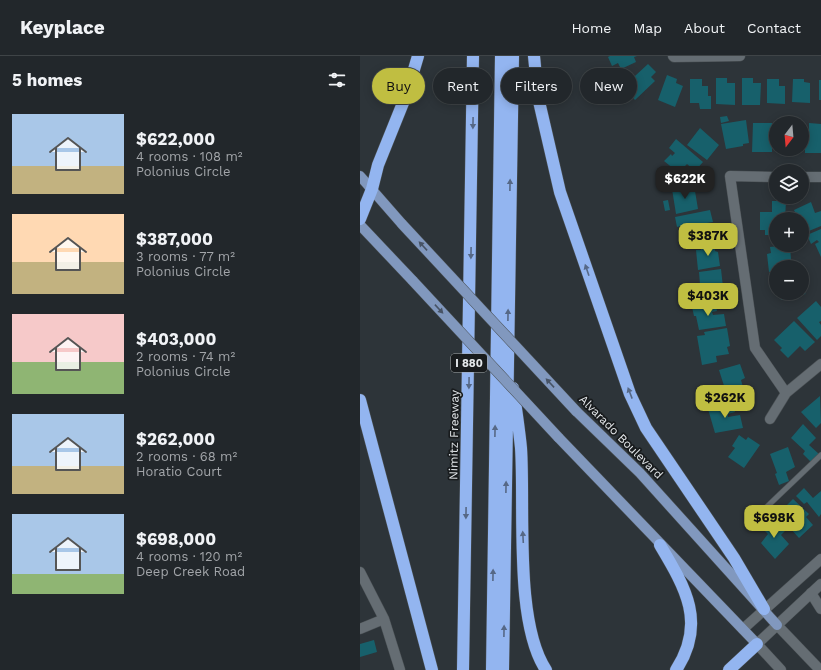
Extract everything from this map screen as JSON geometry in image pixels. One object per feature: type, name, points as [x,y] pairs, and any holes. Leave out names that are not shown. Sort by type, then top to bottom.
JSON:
[{"type":"highway","points":[[360,219],[372,189],[378,165],[407,92],[418,56]]},
{"type":"highway","name":"Nimitz Freeway","points":[[464,670],[474,56]]},
{"type":"highway","name":"I 880","points":[[492,670],[501,56]]},
{"type":"highway","points":[[503,670],[507,341],[513,56]]},
{"type":"highway","points":[[534,56],[538,97],[560,192],[630,394],[646,428],[668,463],[734,558],[764,609]]},
{"type":"highway","points":[[507,341],[521,448],[523,548],[530,629],[537,655],[546,670]]},
{"type":"highway","points":[[360,400],[432,670]]},
{"type":"highway","points":[[660,544],[681,580],[690,605],[691,633],[686,655],[676,670]]},
{"type":"highway","points":[[729,670],[757,644]]},
{"type":"main road","name":"Alvarado Boulevard","points":[[360,176],[402,224],[576,411],[640,473],[777,624]]},
{"type":"main road","points":[[360,225],[558,437],[757,644]]},
{"type":"street","points":[[673,56],[674,58],[740,56]]},
{"type":"street","points":[[769,177],[730,176],[755,348],[786,393]]},
{"type":"street","points":[[809,177],[821,177]]},
{"type":"street","points":[[770,419],[786,393],[821,364]]},
{"type":"street","points":[[743,629],[821,559]]},
{"type":"street","points":[[360,572],[384,619],[400,670]]},
{"type":"street","points":[[781,670],[757,644],[821,584]]},
{"type":"street","points":[[811,593],[821,609]]},
{"type":"street","points":[[360,629],[384,619]]},
{"type":"street","name":"Alvarado Boulevard","points":[[777,624],[820,670]]},
{"type":"lane","points":[[753,520],[821,455]]},
{"type":"building","points":[[637,56],[634,57],[636,62],[623,68],[620,68],[618,63],[612,66],[608,57]]},
{"type":"building","points":[[648,64],[656,72],[651,77],[655,81],[637,98],[637,74]]},
{"type":"building","points":[[667,75],[677,79],[676,83],[683,86],[675,107],[658,100]]},
{"type":"building","points":[[716,78],[727,78],[727,83],[735,83],[735,105],[716,104]]},
{"type":"building","points":[[742,78],[753,78],[753,83],[761,83],[760,105],[742,105]]},
{"type":"building","points":[[690,79],[702,79],[702,86],[708,86],[708,96],[711,96],[711,109],[700,109],[699,103],[690,103]]},
{"type":"building","points":[[767,79],[779,79],[779,86],[785,86],[785,104],[767,103]]},
{"type":"building","points":[[793,79],[804,79],[804,82],[810,83],[810,103],[792,102]]},
{"type":"building","points":[[819,80],[821,80],[821,100],[819,100]]},
{"type":"building","points":[[727,116],[729,121],[721,123],[720,117]]},
{"type":"building","points":[[746,120],[749,143],[743,144],[743,146],[726,149],[721,124]]},
{"type":"building","points":[[753,123],[769,123],[769,152],[752,152]]},
{"type":"building","points":[[809,123],[821,124],[821,153],[809,153]]},
{"type":"building","points":[[700,128],[719,145],[707,160],[687,145]]},
{"type":"building","points":[[676,139],[703,162],[695,171],[687,164],[684,167],[690,171],[685,178],[664,161],[671,154],[672,156],[675,153],[669,148]]},
{"type":"building","points":[[690,185],[692,191],[695,191],[698,209],[676,214],[672,189]]},
{"type":"building","points":[[668,200],[670,210],[665,211],[663,201]]},
{"type":"building","points":[[811,202],[815,213],[821,211],[821,226],[809,231],[809,212],[795,212],[794,210]]},
{"type":"building","points":[[772,204],[786,204],[785,212],[772,212]]},
{"type":"building","points":[[710,210],[713,222],[701,224],[702,228],[709,226],[711,235],[686,240],[684,231],[686,230],[685,225],[677,227],[675,217]]},
{"type":"building","points":[[760,212],[769,212],[769,235],[765,235],[765,230],[760,230]]},
{"type":"building","points":[[821,229],[821,257],[815,244],[819,242],[817,240],[811,244],[809,234]]},
{"type":"building","points":[[714,244],[715,251],[718,252],[720,266],[698,270],[696,250],[701,250],[701,246]]},
{"type":"building","points":[[790,252],[791,260],[769,260],[769,272],[767,254]]},
{"type":"building","points":[[721,269],[723,287],[720,288],[721,295],[701,297],[699,272]]},
{"type":"building","points":[[816,301],[821,307],[821,321],[819,322],[821,325],[821,336],[817,340],[797,318]]},
{"type":"building","points":[[715,303],[717,311],[712,312],[713,315],[724,314],[726,326],[699,330],[696,316],[694,316],[692,307]]},
{"type":"building","points":[[794,321],[815,342],[805,351],[800,346],[788,358],[780,350],[782,348],[774,340]]},
{"type":"building","points":[[727,328],[730,346],[727,347],[729,354],[716,356],[717,362],[702,365],[697,336],[705,335],[704,332]]},
{"type":"building","points":[[740,364],[745,378],[741,380],[743,387],[730,390],[729,388],[725,389],[719,370]]},
{"type":"building","points":[[820,396],[821,423],[816,428],[801,412]]},
{"type":"building","points":[[734,403],[735,412],[728,414],[728,417],[740,415],[743,428],[715,433],[708,409]]},
{"type":"building","points":[[803,424],[816,438],[809,445],[819,454],[811,462],[803,454],[805,451],[791,438]]},
{"type":"building","points":[[739,435],[746,440],[748,437],[760,445],[744,468],[728,457],[735,448],[732,446]]},
{"type":"building","points":[[788,447],[795,467],[786,472],[789,481],[779,485],[775,474],[777,473],[770,454]]},
{"type":"building","points":[[804,488],[813,498],[821,491],[821,514],[819,517],[807,502],[804,504],[796,496]]},
{"type":"building","points":[[793,499],[809,514],[806,517],[813,525],[799,538],[789,527],[785,530],[778,522],[782,518],[780,516],[788,509],[785,507]]},
{"type":"building","points":[[769,520],[776,528],[779,525],[785,531],[781,535],[789,544],[775,559],[761,543],[768,534],[761,527]]},
{"type":"building","points":[[374,640],[377,652],[360,657],[360,644]]}]
